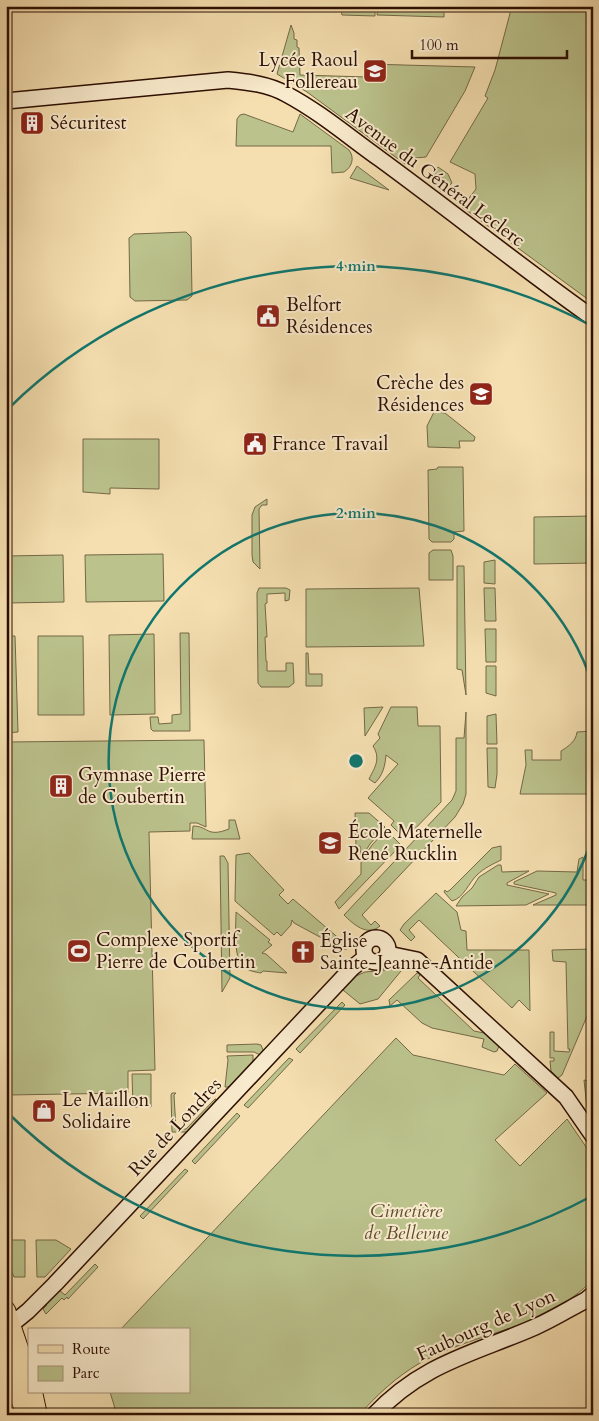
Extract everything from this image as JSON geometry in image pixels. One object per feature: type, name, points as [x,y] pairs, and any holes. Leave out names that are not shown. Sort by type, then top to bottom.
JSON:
[{"type":"main road","points":[[9,1317],[28,1375]]},
{"type":"main road","points":[[6,1348],[25,1415]]},
{"type":"main road","points":[[33,1394],[38,1415]]},
{"type":"street","name":"Avenue du Général Leclerc","points":[[6,101],[228,80],[266,86],[286,94],[313,110],[532,275],[593,318]]},
{"type":"street","points":[[374,938],[385,941],[388,947],[388,954],[383,960],[376,962],[366,957],[365,945],[374,938]]},
{"type":"street","points":[[388,954],[417,960],[566,1097],[593,1136]]},
{"type":"street","name":"Rue de Londres","points":[[9,1317],[28,1311],[55,1284],[352,968],[366,957]]},
{"type":"street","name":"Faubourg de Lyon","points":[[374,1415],[398,1392],[431,1370],[455,1358],[536,1327],[586,1300],[593,1294]]},
{"type":"green space","points":[[340,6],[375,6],[375,16],[342,15]]},
{"type":"green space","points":[[512,6],[593,6],[593,303],[462,207],[476,189],[475,174],[450,162],[488,98],[485,96],[495,70]]},
{"type":"green space","points":[[378,7],[444,9],[444,17],[377,15]]},
{"type":"green space","points":[[291,25],[294,39],[297,40],[297,47],[299,48],[300,75],[367,77],[368,64],[475,67],[465,91],[426,157],[415,158],[405,164],[307,92],[277,74]]},
{"type":"green space","points":[[244,114],[293,132],[300,114],[349,150],[352,156],[351,165],[344,172],[332,173],[331,146],[236,146],[237,119],[240,115]]},
{"type":"green space","points":[[357,166],[389,190],[350,178]]},
{"type":"green space","points":[[438,167],[448,174],[452,183],[442,192],[436,187],[434,181]]},
{"type":"green space","points":[[186,232],[191,237],[192,296],[187,300],[135,301],[130,297],[129,238],[134,234]]},
{"type":"green space","points":[[434,412],[445,413],[475,437],[474,441],[459,441],[460,448],[428,447],[427,426]]},
{"type":"green space","points":[[83,439],[159,439],[159,489],[110,488],[110,494],[83,492]]},
{"type":"green space","points":[[438,467],[463,467],[464,531],[454,532],[454,539],[451,542],[432,542],[429,539],[428,470],[437,469]]},
{"type":"green space","points":[[267,499],[267,505],[262,505],[259,509],[260,569],[253,562],[252,515],[255,507]]},
{"type":"green space","points":[[593,516],[593,563],[534,564],[534,517]]},
{"type":"green space","points":[[433,550],[451,550],[453,556],[453,580],[429,580],[429,553]]},
{"type":"green space","points":[[163,554],[164,601],[86,602],[85,555]]},
{"type":"green space","points":[[63,555],[64,602],[6,603],[6,556]]},
{"type":"green space","points":[[495,560],[495,584],[484,583],[484,562]]},
{"type":"green space","points":[[457,566],[464,566],[466,695],[462,670],[457,669]]},
{"type":"green space","points":[[259,588],[286,588],[290,590],[289,600],[285,601],[285,593],[267,594],[267,603],[265,604],[267,671],[286,671],[286,663],[293,663],[294,683],[289,687],[261,687],[258,683],[257,593]]},
{"type":"green space","points":[[419,588],[424,646],[306,647],[306,589]]},
{"type":"green space","points":[[484,588],[495,588],[496,621],[485,621]]},
{"type":"green space","points":[[485,629],[496,629],[496,662],[486,662]]},
{"type":"green space","points":[[180,633],[189,633],[190,731],[153,731],[151,729],[150,717],[158,717],[159,724],[172,723],[172,715],[181,714]]},
{"type":"green space","points":[[154,634],[155,714],[110,715],[109,635]]},
{"type":"green space","points":[[6,636],[15,636],[18,732],[6,733]]},
{"type":"green space","points":[[38,636],[83,636],[84,715],[38,715]]},
{"type":"green space","points":[[306,653],[308,653],[309,674],[322,674],[322,686],[306,686]]},
{"type":"green space","points":[[486,666],[496,666],[496,696],[486,693]]},
{"type":"green space","points":[[383,707],[365,736],[364,708]]},
{"type":"green space","points":[[391,707],[417,707],[418,726],[440,726],[441,802],[405,839],[391,825],[394,821],[368,798],[398,764],[386,755],[383,770],[378,780],[375,783],[369,779],[377,759],[373,746],[380,738],[378,734]]},
{"type":"green space","points":[[466,712],[466,794],[463,804],[455,817],[362,915],[371,925],[375,921],[380,926],[370,930],[360,928],[344,915],[452,800],[456,791],[456,738],[464,738]]},
{"type":"green space","points":[[496,714],[497,744],[487,744],[487,716]]},
{"type":"green space","points":[[593,731],[593,794],[520,794],[526,765],[525,750],[532,750],[532,760],[561,760],[561,751],[574,741],[577,732]]},
{"type":"green space","name":"Complexe Sportif Pierre de Coubertin","points":[[204,740],[206,827],[197,823],[190,823],[190,831],[149,832],[155,1070],[128,1071],[128,1093],[8,1095],[10,1133],[6,1135],[6,742]]},
{"type":"green space","points":[[487,748],[497,748],[495,788],[488,787]]},
{"type":"green space","points":[[355,813],[369,813],[385,827],[361,858],[360,846],[356,846]]},
{"type":"green space","points":[[229,820],[235,820],[240,839],[192,839],[193,826],[198,826],[212,832],[222,831],[229,829]]},
{"type":"green space","points":[[386,830],[401,845],[339,909],[335,902],[361,874],[361,861]]},
{"type":"green space","points":[[501,846],[501,860],[489,866],[474,878],[460,897],[452,901],[444,892],[445,890],[447,892],[450,890],[492,848]]},
{"type":"green space","points":[[249,853],[284,890],[279,895],[288,904],[293,899],[349,947],[342,949],[294,923],[292,920],[291,925],[281,936],[277,932],[274,935],[235,901],[236,855]]},
{"type":"green space","points":[[220,856],[224,856],[228,863],[230,978],[222,992]]},
{"type":"green space","points":[[583,857],[583,880],[591,880],[593,926],[590,926],[589,905],[533,905],[556,895],[556,893],[514,884],[514,882],[537,871],[577,872],[579,859]]},
{"type":"green space","points":[[501,865],[502,872],[529,871],[507,883],[507,885],[549,894],[526,905],[456,906],[479,877]]},
{"type":"green space","points":[[436,893],[457,912],[461,930],[466,931],[467,950],[529,950],[530,1011],[519,1000],[512,1008],[419,920],[409,930],[415,937],[411,941],[400,930]]},
{"type":"green space","points":[[236,912],[270,940],[268,942],[272,945],[262,953],[266,954],[287,973],[263,971],[261,973],[249,970],[243,966],[236,949]]},
{"type":"green space","points":[[593,949],[593,1002],[562,1075],[558,1078],[551,1071],[550,1061],[554,1061],[554,1058],[550,1058],[550,1032],[554,1032],[554,1051],[569,1052],[566,962],[553,961],[552,950]]},
{"type":"green space","points":[[397,969],[401,971],[378,999],[360,1004],[343,990],[356,976],[365,972]]},
{"type":"green space","points":[[417,973],[421,973],[418,978],[474,1031],[484,1033],[499,1046],[497,1051],[494,1052],[482,1047],[484,1039],[432,1028],[422,1023],[397,1000],[390,1006],[389,1000]]},
{"type":"green space","points":[[342,1002],[345,1005],[300,1053],[296,1049]]},
{"type":"green space","name":"Cimetière de Bellevue","points":[[396,1038],[413,1055],[504,1075],[515,1064],[547,1093],[495,1140],[520,1166],[567,1119],[593,1157],[593,1280],[568,1301],[534,1319],[451,1348],[420,1363],[387,1387],[359,1415],[117,1415],[111,1394],[190,1394],[190,1328],[122,1328]]},
{"type":"green space","points":[[227,1045],[261,1045],[263,1050],[260,1055],[254,1052],[227,1052]]},
{"type":"green space","points":[[253,1055],[253,1062],[229,1087],[225,1087],[227,1056]]},
{"type":"green space","points":[[289,1058],[293,1060],[248,1108],[244,1105]]},
{"type":"green space","points":[[132,1074],[151,1074],[151,1107],[133,1107]]},
{"type":"green space","points":[[584,1080],[593,1082],[593,1119],[587,1108]]},
{"type":"green space","points":[[172,1093],[176,1093],[174,1095],[176,1129],[186,1129],[215,1099],[216,1101],[187,1132],[172,1132]]},
{"type":"green space","points":[[237,1113],[240,1116],[195,1164],[192,1161]]},
{"type":"green space","points":[[185,1169],[188,1171],[143,1219],[140,1216]]},
{"type":"green space","points":[[6,1240],[25,1240],[25,1277],[14,1277],[6,1258]]},
{"type":"green space","points":[[36,1240],[56,1240],[71,1249],[45,1277],[37,1277]]},
{"type":"green space","points":[[95,1264],[98,1267],[68,1299],[67,1297],[64,1300],[62,1298],[46,1314],[43,1309],[59,1290],[65,1295]]},
{"type":"place","name":"Lycée Raoul Follereau","points":[[375,71]]},
{"type":"place","name":"Sécuritest","points":[[32,123]]},
{"type":"place","name":"Belfort Résidences","points":[[268,316]]},
{"type":"place","name":"Crèche des Résidences","points":[[481,394]]},
{"type":"place","name":"France Travail","points":[[255,444]]},
{"type":"place","name":"Gymnase Pierre de Coubertin","points":[[61,786]]},
{"type":"place","name":"École Maternelle René Rucklin","points":[[330,843]]},
{"type":"place","name":"Complexe Sportif Pierre de Coubertin","points":[[79,951]]},
{"type":"place","name":"Église Sainte-Jeanne-Antide","points":[[303,952]]},
{"type":"place","name":"Le Maillon Solidaire","points":[[44,1111]]}]
